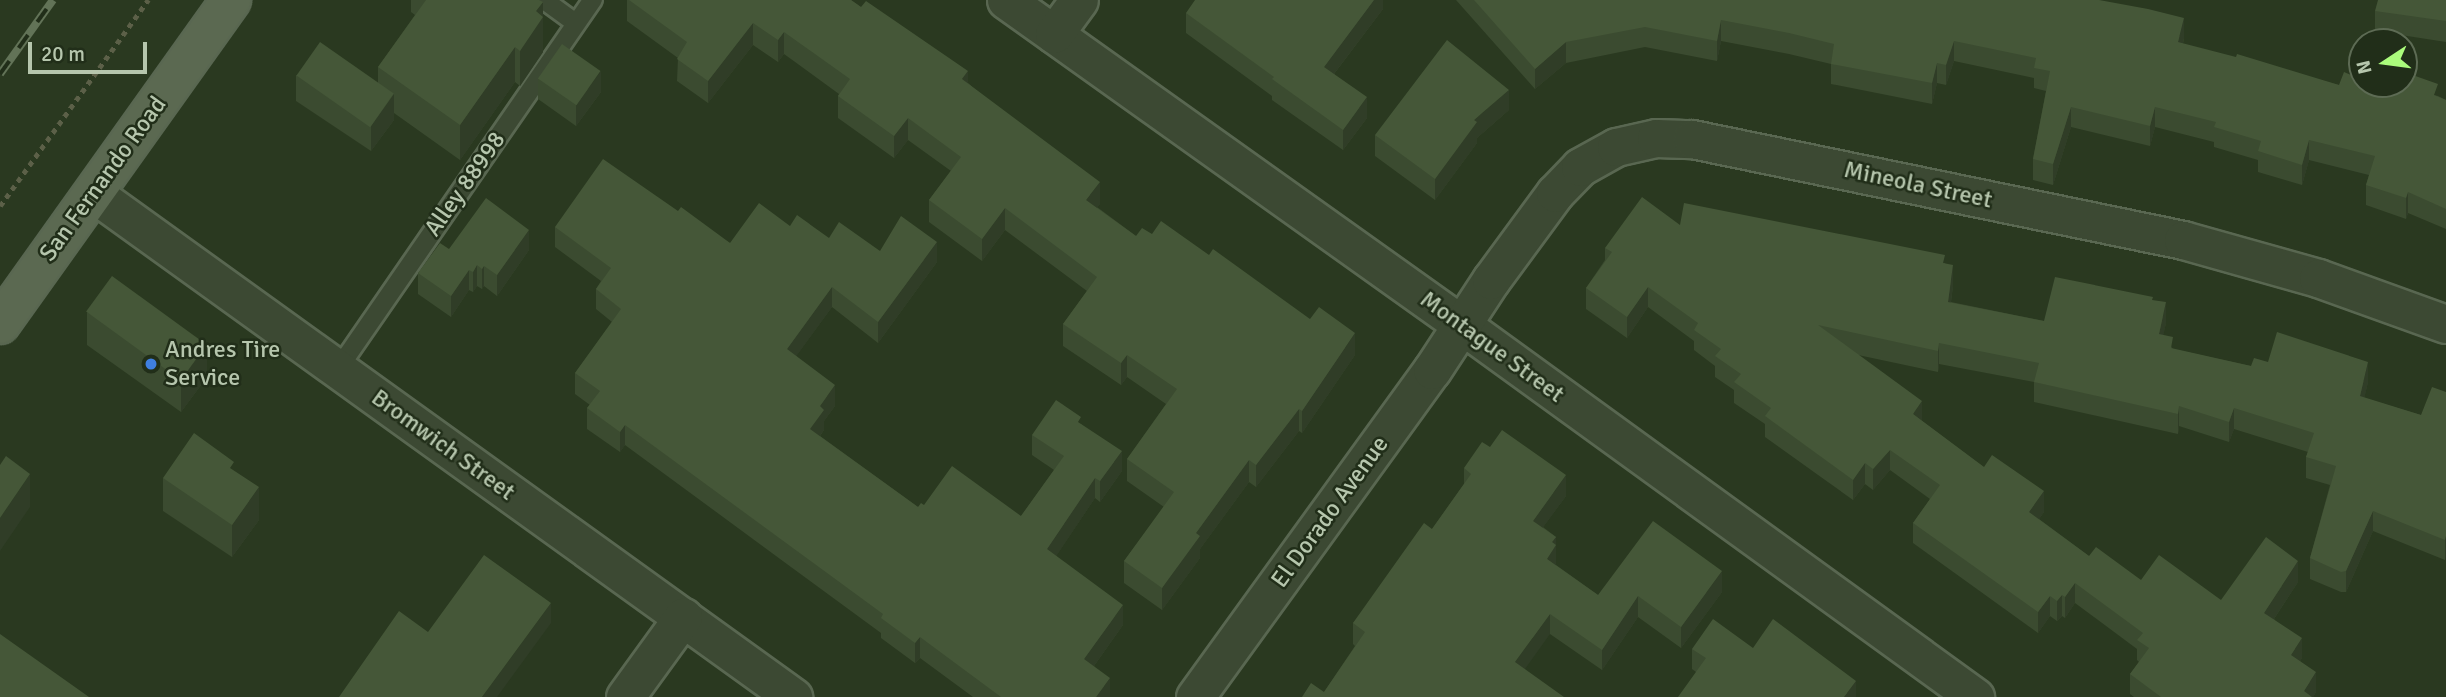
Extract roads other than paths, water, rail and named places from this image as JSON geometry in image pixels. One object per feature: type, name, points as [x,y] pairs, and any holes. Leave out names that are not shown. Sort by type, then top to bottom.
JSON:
[{"type":"main road","name":"San Fernando Road","points":[[0,324],[231,0]]},
{"type":"street","name":"Montague Street","points":[[1006,0],[1462,325],[1971,696]]},
{"type":"street","points":[[1054,34],[1079,0]]},
{"type":"street","name":"Mineola Street","points":[[1462,325],[1555,193],[1580,167],[1616,147],[1656,138],[1692,139],[2183,240],[2318,278],[2446,324]]},
{"type":"street","name":"Bromwich Street","points":[[93,193],[793,697]]},
{"type":"street","name":"El Dorado Avenue","points":[[1195,697],[1462,325]]},
{"type":"street","points":[[625,697],[682,617]]},
{"type":"lane","points":[[544,0],[576,23]]},
{"type":"lane","name":"Alley 88998","points":[[338,369],[593,0]]},
{"type":"railway","points":[[0,74],[53,0]]},
{"type":"place","name":"Andres Tire Service","points":[[151,364]]}]
